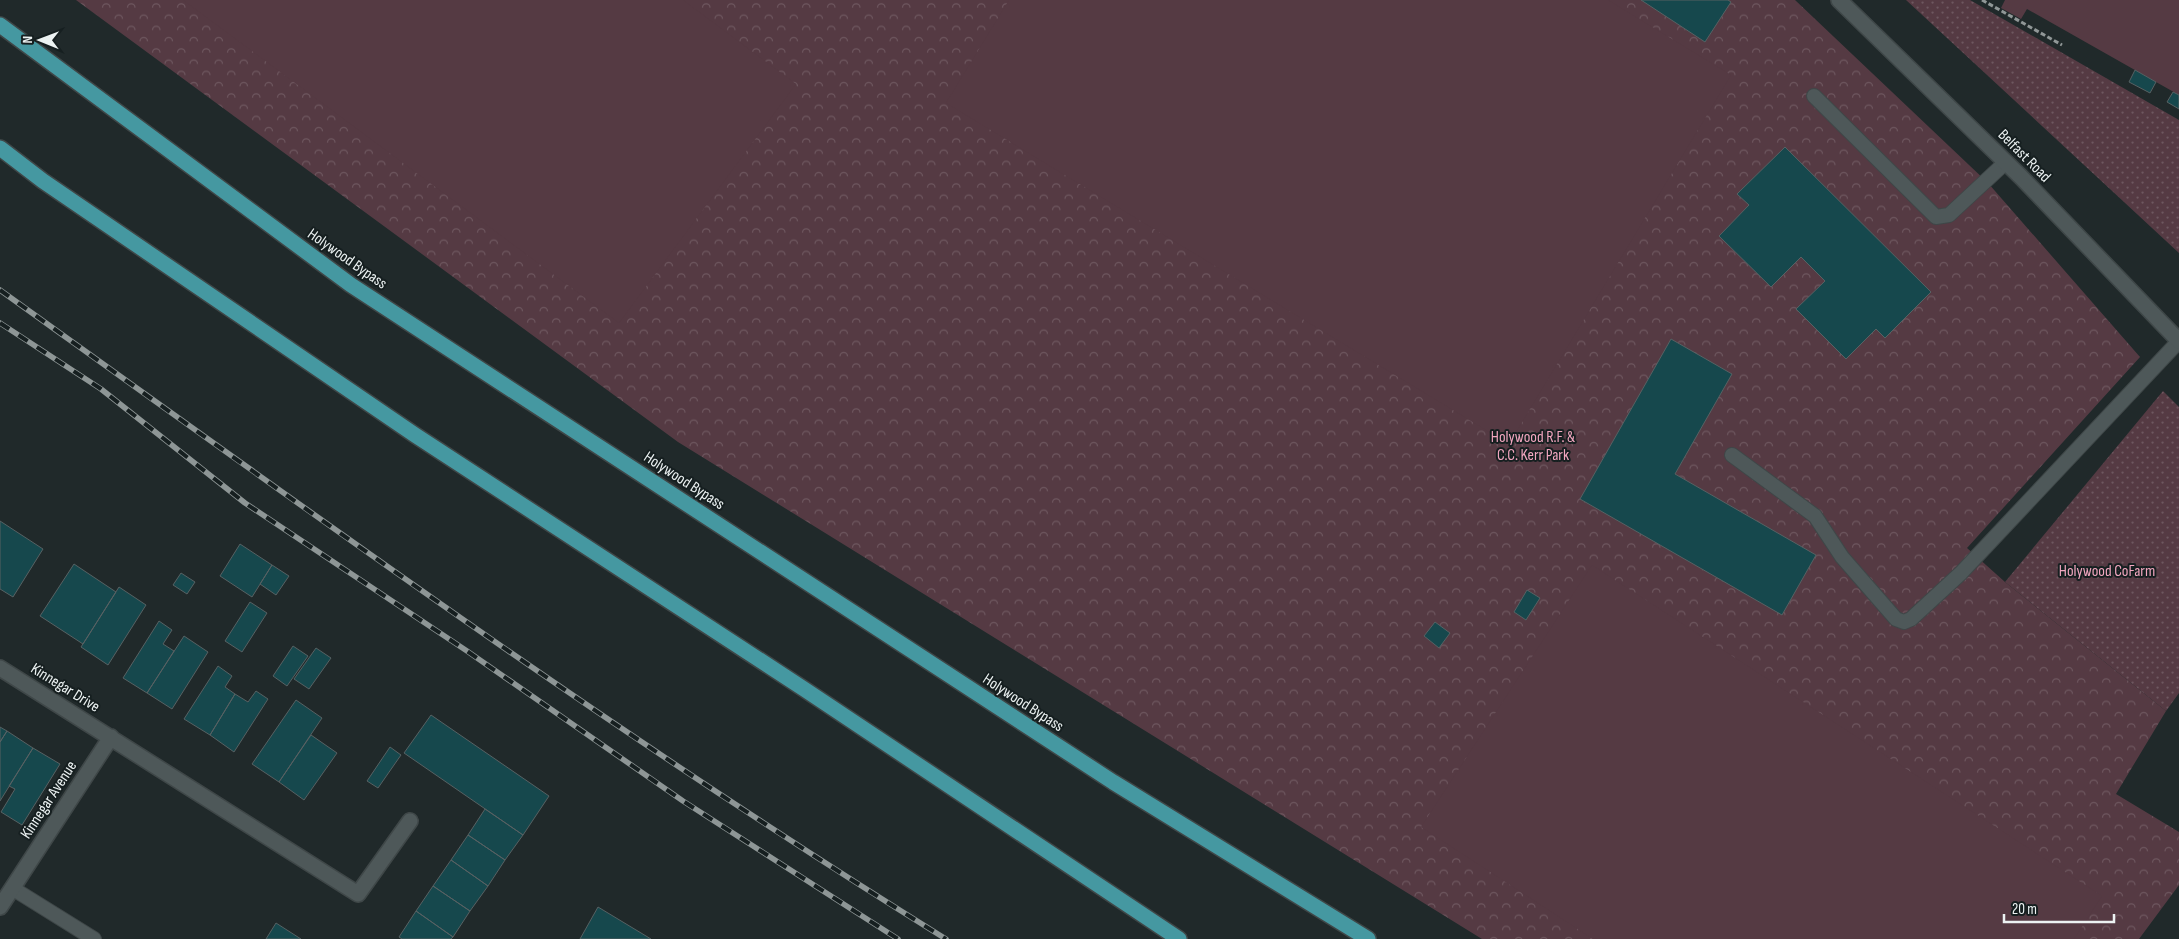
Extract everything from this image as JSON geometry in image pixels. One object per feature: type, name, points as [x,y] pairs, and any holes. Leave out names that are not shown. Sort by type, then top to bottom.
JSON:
[{"type":"highway","name":"Holywood Bypass","points":[[0,25],[351,285],[1113,782],[1368,939]]},
{"type":"highway","points":[[0,148],[43,181],[415,435],[812,695],[1179,939]]},
{"type":"street","name":"Belfast Road","points":[[1840,0],[2006,162],[2179,341]]},
{"type":"street","name":"Kinnegar Drive","points":[[0,668],[358,894],[410,821]]},
{"type":"street","name":"Kinnegar Avenue","points":[[0,907],[110,737]]},
{"type":"lane","points":[[1814,96],[1936,216],[1949,215],[2006,162]]},
{"type":"lane","points":[[1732,454],[1815,516],[1842,557],[1896,620],[1904,622],[1911,619],[1961,573],[2179,341]]},
{"type":"lane","points":[[12,888],[94,939]]},
{"type":"path","points":[[1982,0],[2062,45]]},
{"type":"green space","name":"Holywood R.F. & C.C. Kerr Park","points":[[76,0],[1795,0],[1988,183],[2140,357],[1967,548],[2005,582],[2166,711],[2116,794],[2179,832],[2179,885],[2139,939],[1482,939],[678,442]]},
{"type":"green space","points":[[183,0],[683,0],[796,84],[619,323]]},
{"type":"green space","points":[[1009,0],[1608,0],[1731,75],[1509,444],[946,103]]},
{"type":"green space","points":[[1906,0],[1970,0],[2179,120],[2179,253]]},
{"type":"green space","points":[[2005,0],[2179,0],[2179,95],[2027,9],[2021,19],[2001,8]]},
{"type":"green space","name":"Holywood CoFarm","points":[[2163,391],[2179,407],[2179,693],[2166,711],[2005,582]]},
{"type":"green space","points":[[1592,565],[2102,896],[2074,939],[1593,939],[1421,827]]},
{"type":"building","points":[[1641,0],[1728,0],[1731,2],[1705,42]]},
{"type":"building","points":[[2135,70],[2156,82],[2150,93],[2129,82]]},
{"type":"building","points":[[2173,92],[2179,95],[2179,109],[2167,102]]},
{"type":"building","points":[[1785,147],[1931,292],[1885,338],[1876,329],[1846,359],[1796,309],[1825,281],[1801,257],[1771,287],[1719,236],[1749,205],[1737,194]]},
{"type":"building","points":[[1671,339],[1732,374],[1675,474],[1816,555],[1782,615],[1580,499]]},
{"type":"building","points":[[0,521],[43,549],[13,597],[0,589]]},
{"type":"building","points":[[240,544],[272,565],[252,597],[220,576]]},
{"type":"building","points":[[74,564],[116,592],[83,644],[40,616]]},
{"type":"building","points":[[272,565],[289,576],[276,595],[260,584]]},
{"type":"building","points":[[181,573],[195,582],[187,594],[173,585]]},
{"type":"building","points":[[119,587],[146,605],[108,665],[81,647]]},
{"type":"building","points":[[1527,590],[1540,598],[1526,620],[1514,612]]},
{"type":"building","points":[[250,602],[267,613],[242,652],[225,641]]},
{"type":"building","points":[[159,621],[172,630],[163,644],[174,651],[147,693],[123,678]]},
{"type":"building","points":[[1435,622],[1450,633],[1439,648],[1424,636]]},
{"type":"building","points":[[184,636],[208,652],[172,709],[147,693]]},
{"type":"building","points":[[293,646],[308,656],[287,686],[273,676]]},
{"type":"building","points":[[316,648],[331,658],[309,689],[294,679]]},
{"type":"building","points":[[218,666],[232,676],[225,687],[235,694],[210,735],[184,719]]},
{"type":"building","points":[[256,691],[268,699],[234,752],[210,735],[235,694],[248,702]]},
{"type":"building","points":[[296,700],[322,718],[279,782],[252,764]]},
{"type":"building","points":[[431,715],[549,796],[523,835],[404,753]]},
{"type":"building","points":[[0,727],[7,731],[0,742]]},
{"type":"building","points":[[7,731],[33,748],[0,801],[0,742]]},
{"type":"building","points":[[311,735],[337,753],[304,800],[279,782]]},
{"type":"building","points":[[390,747],[401,755],[378,788],[367,781]]},
{"type":"building","points":[[33,748],[60,764],[22,825],[1,812],[15,789],[9,786]]},
{"type":"building","points":[[485,809],[523,835],[505,860],[468,835]]},
{"type":"building","points":[[468,835],[505,860],[488,886],[451,860]]},
{"type":"building","points":[[451,860],[488,886],[470,911],[433,886]]},
{"type":"building","points":[[433,886],[470,911],[453,937],[416,911]]},
{"type":"building","points":[[598,907],[651,939],[580,939]]},
{"type":"building","points":[[416,911],[453,937],[451,939],[402,939],[399,937]]},
{"type":"building","points":[[276,923],[301,939],[266,939]]},
{"type":"railway","points":[[0,290],[350,540],[586,704],[825,863],[946,939]]},
{"type":"railway","points":[[0,323],[101,389],[245,503],[467,651],[683,801],[898,939]]}]
